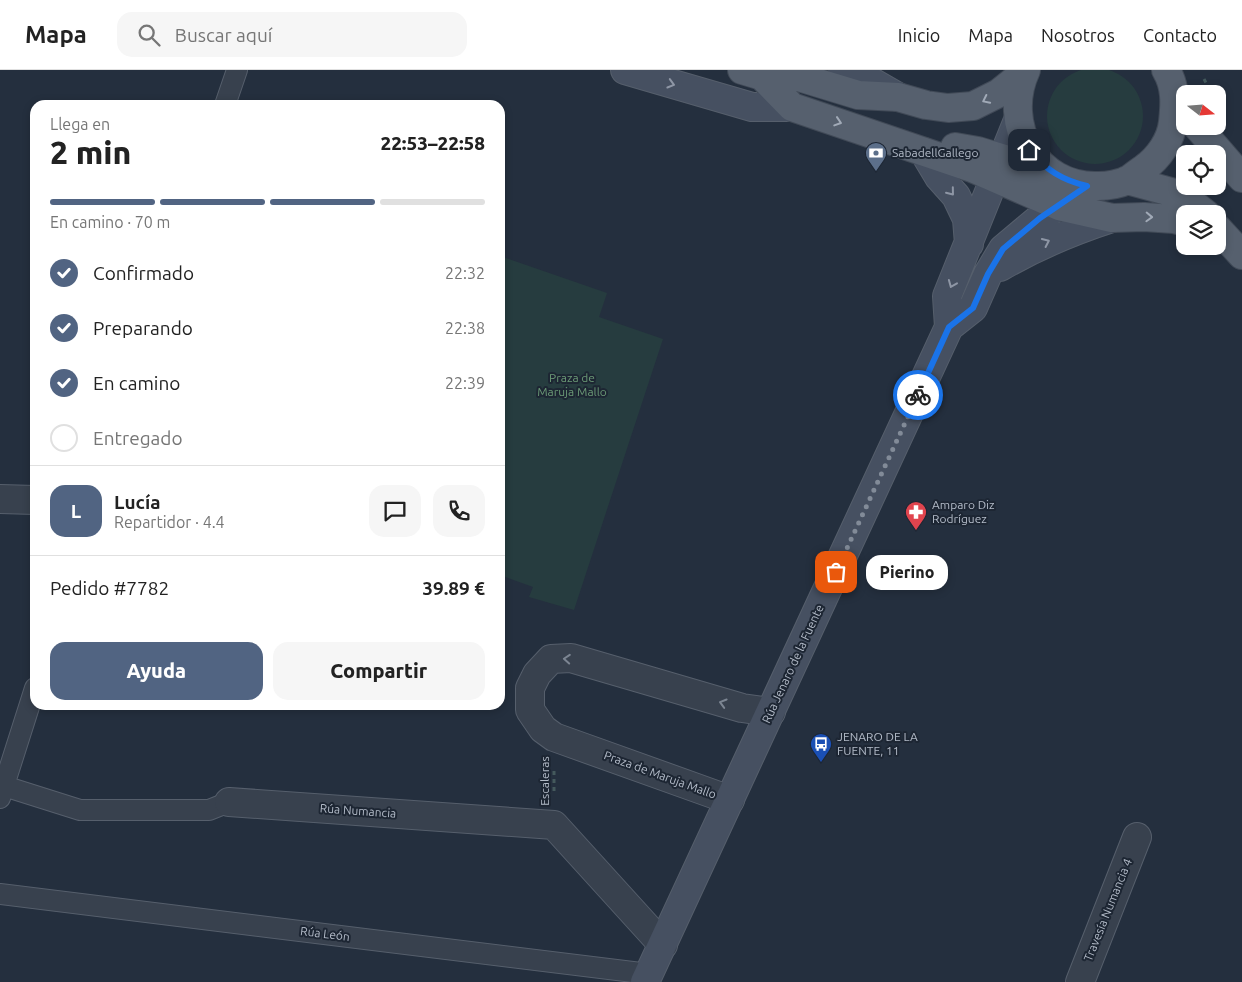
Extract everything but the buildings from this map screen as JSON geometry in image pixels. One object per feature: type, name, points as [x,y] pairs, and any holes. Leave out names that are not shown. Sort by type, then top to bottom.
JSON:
[{"type":"main road","points":[[625,70],[752,107],[792,107],[924,152],[999,168],[1052,173]]},
{"type":"main road","points":[[843,70],[865,78],[898,96],[926,105],[948,108],[973,106],[999,94],[1026,71]]},
{"type":"main road","points":[[1166,70],[1176,94]]},
{"type":"main road","points":[[1026,71],[1017,103],[1018,120],[1022,136],[1029,150],[1040,163],[1052,173],[1069,182],[1087,186],[1108,186],[1127,180],[1155,161],[1172,132],[1176,118]]},
{"type":"main road","points":[[752,73],[792,107]]},
{"type":"main road","points":[[752,73],[799,77],[858,95],[898,96]]},
{"type":"main road","name":"Rúa Jenaro de la Fuente","points":[[647,978],[949,327],[948,296],[1018,120]]},
{"type":"main road","points":[[1205,135],[1242,178]]},
{"type":"main road","points":[[924,152],[939,177],[956,196],[967,219],[969,244]]},
{"type":"main road","points":[[999,168],[1059,206],[1112,218]]},
{"type":"main road","points":[[1127,180],[1182,195],[1195,205]]},
{"type":"main road","points":[[949,327],[973,308],[988,274],[1003,249],[1040,218],[1087,186]]},
{"type":"main road","points":[[988,274],[1043,243],[1074,230],[1112,218],[1144,216],[1176,220]]},
{"type":"street","points":[[227,100],[237,70]]},
{"type":"street","points":[[0,499],[30,500]]},
{"type":"street","name":"Praza de Maruja Mallo","points":[[730,800],[554,737],[543,729],[530,710],[530,688],[537,674],[551,659],[571,658],[742,708],[771,712]]},
{"type":"street","points":[[2,792],[30,704]]},
{"type":"street","name":"Rúa Numancia","points":[[2,792],[80,810],[209,810],[228,802],[554,825]]},
{"type":"street","points":[[554,825],[663,945]]},
{"type":"street","name":"Travesía Numancia 4","points":[[1080,982],[1138,837]]},
{"type":"street","name":"Rúa León","points":[[0,894],[647,978]]},
{"type":"path","name":"Escaleras","points":[[554,737],[554,825]]},
{"type":"green space","points":[[1095,68],[1113,71],[1129,82],[1140,98],[1143,116],[1140,134],[1129,150],[1113,161],[1095,164],[1077,161],[1061,150],[1050,134],[1047,116],[1050,98],[1061,82],[1077,71]]},
{"type":"green space","name":"Praza de Maruja Mallo","points":[[505,258],[607,293],[599,317],[663,339],[574,610],[529,597],[533,587],[505,577]]},
{"type":"way so far","points":[[836,572],[918,395]]},
{"type":"place","name":"SabadellGallego","points":[[876,172]]},
{"type":"place","name":"Amparo Diz Rodríguez","points":[[916,531]]},
{"type":"place","name":"Pierino","points":[[836,572]]},
{"type":"place","name":"JENARO DE LA FUENTE, 11","points":[[821,763]]},
{"type":"route","points":[[918,395],[949,327],[973,308],[988,274],[1003,249],[1040,218],[1087,186],[1069,182],[1052,173],[1029,150]]}]
